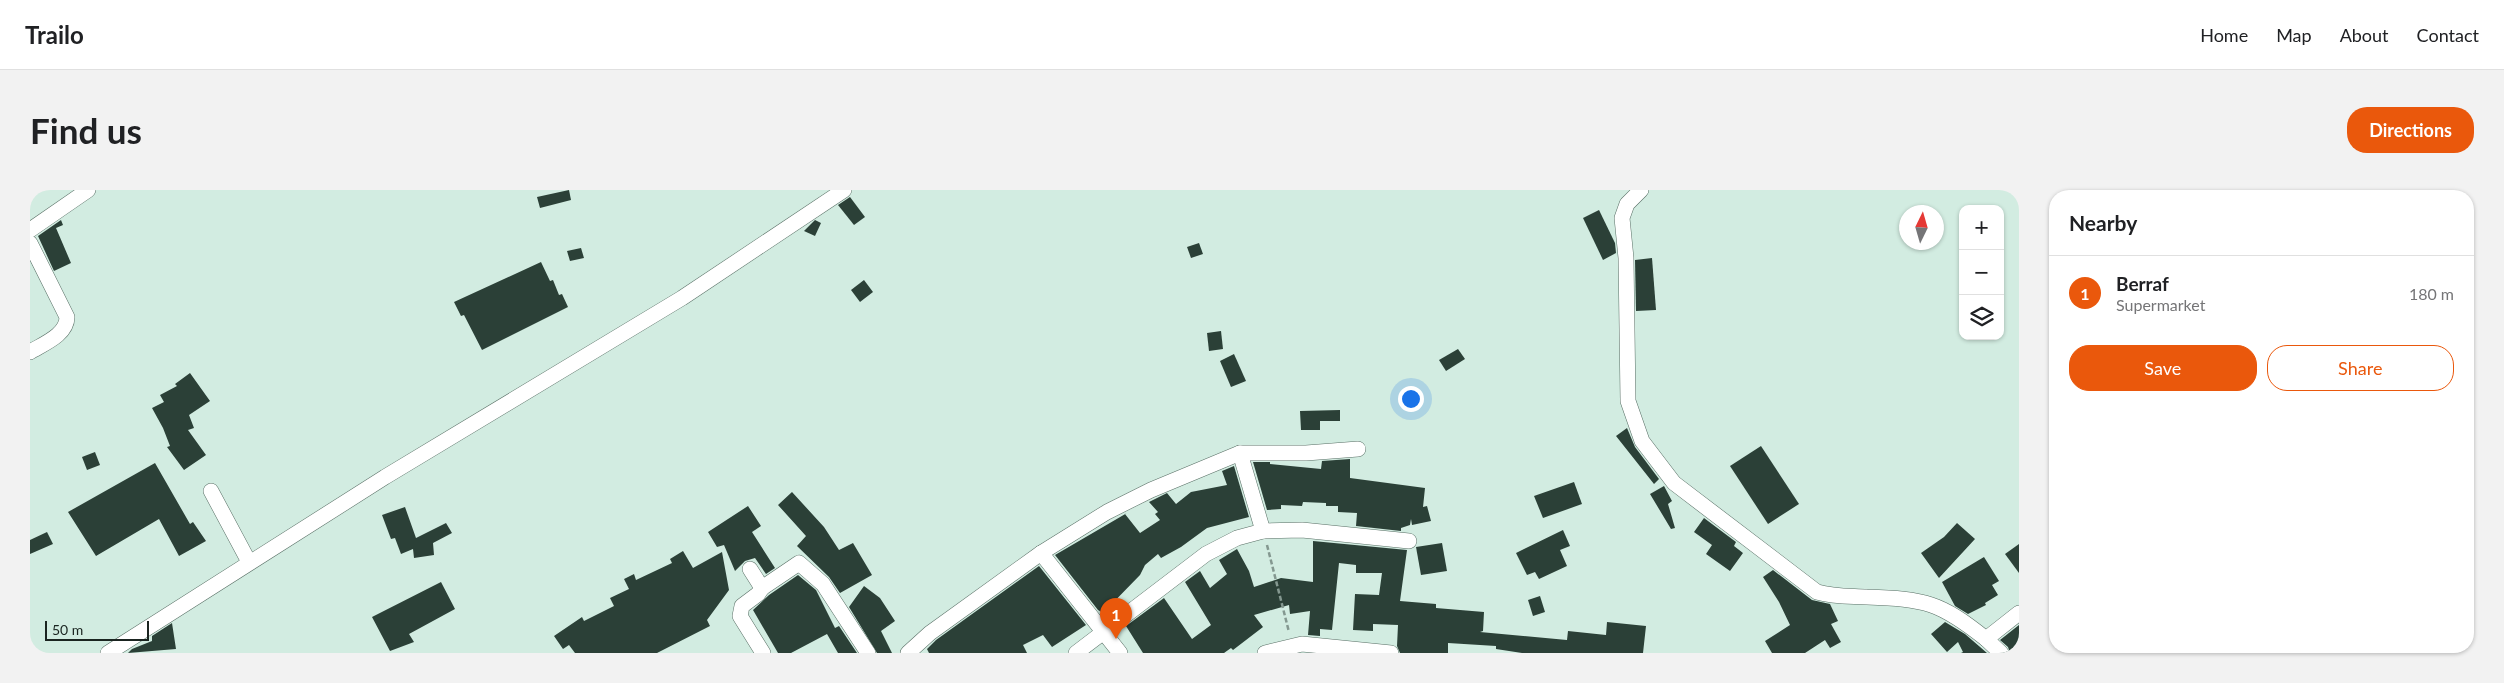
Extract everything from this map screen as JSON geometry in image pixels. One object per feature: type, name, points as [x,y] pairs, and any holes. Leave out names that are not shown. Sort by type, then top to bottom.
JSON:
[{"type":"street","points":[[30,230],[88,190]]},
{"type":"street","points":[[108,653],[385,477],[682,298],[844,190]]},
{"type":"street","points":[[1640,190],[1627,204],[1622,218],[1626,258],[1628,401],[1642,441],[1655,460],[1674,482],[1817,592],[1831,596],[1906,598],[1925,602],[1948,610],[2001,653]]},
{"type":"street","points":[[30,243],[66,317],[67,323],[61,333],[30,352]]},
{"type":"street","points":[[908,653],[930,633],[1041,553],[1107,512],[1151,490],[1240,453],[1306,453],[1358,449]]},
{"type":"street","points":[[1240,453],[1263,532]]},
{"type":"street","points":[[211,491],[249,562]]},
{"type":"street","points":[[1076,653],[1206,554],[1237,538],[1263,532],[1302,530],[1409,541]]},
{"type":"street","points":[[1041,553],[1120,653]]},
{"type":"street","points":[[763,653],[740,616],[740,611],[762,588],[799,563],[823,584],[868,653]]},
{"type":"street","points":[[750,569],[762,588]]},
{"type":"street","points":[[1986,639],[2019,613]]},
{"type":"street","points":[[1265,653],[1302,644],[1391,653]]},
{"type":"path","points":[[1263,532],[1292,646]]},
{"type":"building","points":[[569,190],[571,200],[540,208],[537,197]]},
{"type":"building","points":[[850,197],[865,217],[854,225],[838,205]]},
{"type":"building","points":[[1599,210],[1615,243],[1616,253],[1603,260],[1583,218]]},
{"type":"building","points":[[61,220],[63,225],[56,228],[71,263],[54,271],[38,236]]},
{"type":"building","points":[[815,220],[821,223],[815,236],[804,231]]},
{"type":"building","points":[[1199,243],[1203,254],[1191,258],[1187,247]]},
{"type":"building","points":[[581,248],[584,258],[570,261],[567,251]]},
{"type":"building","points":[[1652,258],[1656,310],[1636,311],[1635,260]]},
{"type":"building","points":[[541,262],[550,281],[553,280],[559,295],[562,294],[568,307],[482,350],[464,315],[461,316],[454,302]]},
{"type":"building","points":[[864,280],[873,292],[860,302],[851,290]]},
{"type":"building","points":[[1221,331],[1223,349],[1209,351],[1207,333]]},
{"type":"building","points":[[1458,349],[1465,359],[1446,371],[1439,360]]},
{"type":"building","points":[[1234,354],[1246,381],[1231,387],[1220,361]]},
{"type":"building","points":[[190,373],[210,401],[189,415],[194,428],[188,430],[206,455],[184,470],[167,447],[170,446],[152,408],[164,402],[160,395],[177,386],[175,384]]},
{"type":"building","points":[[1340,410],[1340,421],[1320,421],[1320,430],[1301,430],[1300,411]]},
{"type":"building","points":[[1627,428],[1635,447],[1659,479],[1654,484],[1616,436]]},
{"type":"building","points":[[1761,446],[1799,504],[1768,524],[1730,466]]},
{"type":"building","points":[[95,452],[100,465],[87,470],[82,457]]},
{"type":"building","points":[[1350,459],[1350,478],[1425,488],[1423,507],[1427,506],[1431,521],[1412,525],[1411,519],[1410,525],[1401,528],[1401,531],[1356,526],[1357,513],[1338,512],[1338,506],[1326,506],[1326,503],[1303,502],[1302,506],[1281,505],[1281,509],[1267,510],[1253,462],[1270,462],[1270,464],[1321,469],[1322,461]]},
{"type":"building","points":[[155,463],[190,524],[193,522],[206,541],[179,556],[159,519],[96,556],[68,512]]},
{"type":"building","points":[[1234,466],[1249,517],[1207,528],[1181,547],[1161,558],[1158,554],[1145,565],[1140,575],[1103,613],[1098,610],[1055,555],[1125,514],[1140,533],[1160,520],[1155,514],[1158,512],[1149,502],[1167,493],[1176,504],[1191,492],[1227,485],[1222,471]]},
{"type":"building","points":[[1574,482],[1582,504],[1543,518],[1534,496]]},
{"type":"building","points":[[1664,486],[1672,501],[1668,504],[1675,528],[1671,529],[1650,494]]},
{"type":"building","points":[[792,492],[824,527],[839,550],[853,543],[872,575],[840,593],[829,577],[797,546],[806,536],[778,505]]},
{"type":"building","points":[[748,506],[761,526],[752,532],[775,568],[766,574],[755,558],[745,561],[735,571],[724,545],[717,547],[708,532]]},
{"type":"building","points":[[405,507],[416,538],[446,523],[452,533],[433,543],[434,555],[414,558],[413,549],[401,554],[395,538],[391,539],[382,515]]},
{"type":"building","points":[[1704,518],[1736,542],[1734,546],[1743,553],[1730,571],[1706,554],[1712,545],[1694,532]]},
{"type":"building","points":[[1957,523],[1975,539],[1939,578],[1921,553],[1944,537]]},
{"type":"building","points":[[1563,530],[1570,546],[1560,550],[1567,566],[1539,579],[1535,572],[1527,575],[1516,553]]},
{"type":"building","points":[[47,532],[53,544],[30,554],[30,540]]},
{"type":"building","points":[[1313,541],[1407,550],[1400,601],[1436,604],[1436,608],[1484,612],[1483,631],[1480,632],[1567,640],[1568,631],[1606,635],[1607,622],[1646,626],[1643,653],[1522,653],[1496,649],[1496,646],[1448,643],[1448,653],[1400,653],[1397,646],[1398,625],[1373,624],[1373,631],[1353,630],[1355,594],[1379,595],[1382,573],[1356,573],[1356,565],[1339,563],[1332,630],[1320,629],[1320,636],[1308,635],[1310,611],[1290,614],[1289,605],[1254,615],[1263,627],[1233,650],[1231,648],[1224,653],[1143,653],[1126,626],[1164,598],[1192,639],[1211,625],[1185,582],[1200,571],[1210,588],[1227,574],[1219,560],[1237,549],[1249,571],[1254,587],[1281,578],[1313,582]]},
{"type":"building","points":[[1442,543],[1447,571],[1421,575],[1416,547]]},
{"type":"building","points":[[2019,544],[2019,573],[2005,554]]},
{"type":"building","points":[[683,551],[693,568],[722,552],[729,590],[707,620],[710,626],[657,653],[575,653],[569,645],[563,649],[554,636],[582,617],[584,621],[614,606],[610,598],[629,589],[624,579],[634,574],[636,580],[672,563],[670,559]]},
{"type":"building","points":[[1984,557],[1999,581],[1992,585],[1998,595],[1985,603],[1986,605],[1968,614],[1955,606],[1942,582]]},
{"type":"building","points":[[1039,566],[1086,625],[1052,647],[1043,635],[1023,645],[1027,653],[929,653],[927,649],[936,640]]},
{"type":"building","points":[[1773,570],[1812,600],[1830,604],[1838,621],[1831,624],[1841,642],[1830,648],[1825,640],[1805,653],[1772,653],[1765,641],[1790,625],[1779,602],[1763,577]]},
{"type":"building","points":[[798,575],[816,590],[835,628],[839,626],[857,653],[838,653],[827,634],[791,653],[778,653],[753,610],[769,595]]},
{"type":"building","points":[[441,582],[455,609],[409,634],[414,642],[390,651],[372,617]]},
{"type":"building","points":[[864,586],[880,598],[895,621],[881,631],[892,653],[877,653],[849,607]]},
{"type":"building","points":[[1540,596],[1545,612],[1533,616],[1528,600]]},
{"type":"building","points":[[1945,622],[1965,634],[1987,653],[1961,653],[1963,652],[1958,642],[1947,652],[1931,634]]},
{"type":"building","points":[[172,623],[176,649],[128,653],[132,649],[152,641],[152,636]]},
{"type":"building","points":[[2019,625],[2019,653],[2010,653],[2008,647],[2000,640]]},
{"type":"place","name":"Berraf","points":[[1116,639]]}]
